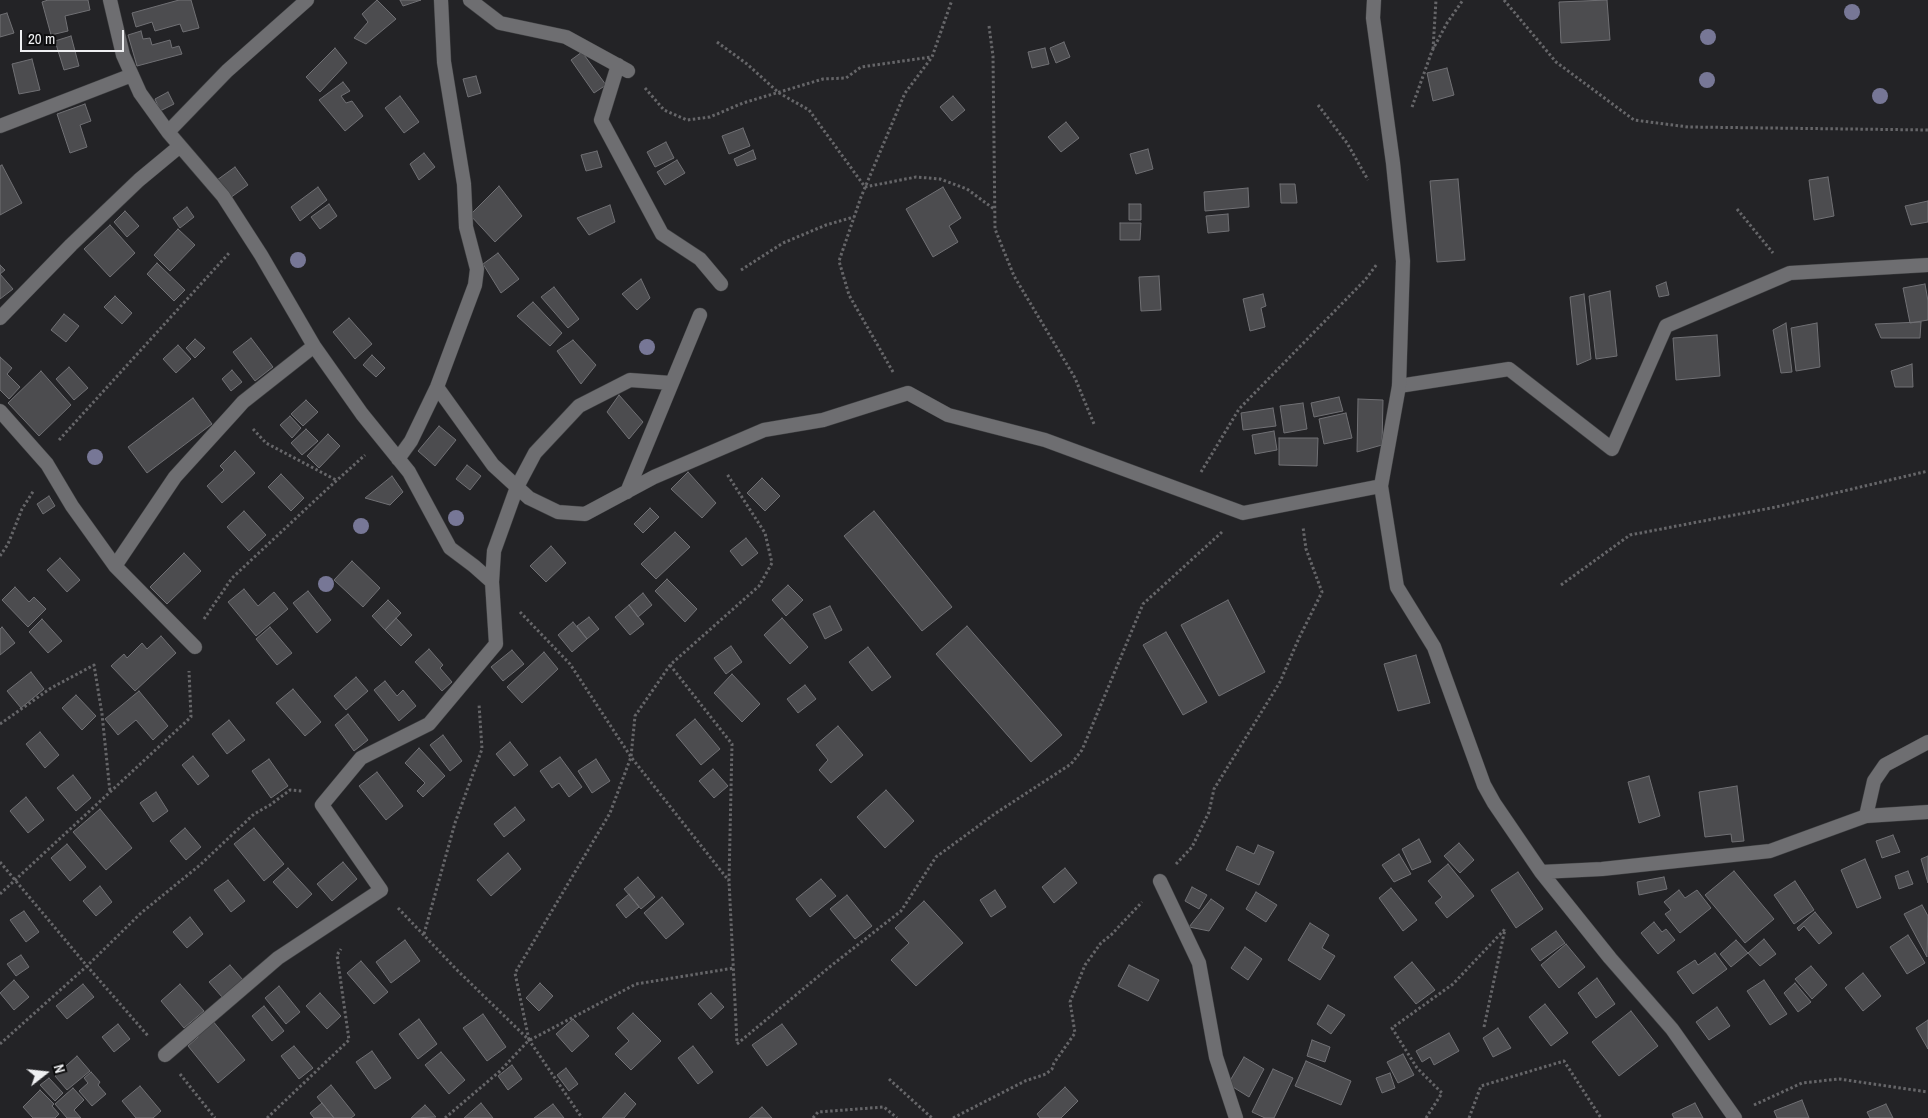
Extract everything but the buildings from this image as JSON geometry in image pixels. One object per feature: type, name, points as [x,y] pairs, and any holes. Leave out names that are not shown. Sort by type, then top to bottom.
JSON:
[{"type":"street","points":[[110,0],[123,55],[140,93],[168,132],[223,196],[314,346],[398,459],[410,472],[450,548],[492,582]]},
{"type":"street","points":[[168,132],[227,71],[307,0]]},
{"type":"street","points":[[398,459],[411,441],[437,387],[475,285],[477,269],[466,226],[464,184],[444,62],[441,0]]},
{"type":"street","points":[[470,0],[500,23],[566,37],[623,68],[601,120],[662,234],[700,259],[721,284]]},
{"type":"street","points":[[1374,0],[1373,18],[1390,142],[1403,261],[1399,386],[1382,486],[1397,587],[1434,647],[1484,785],[1541,872],[1610,958],[1672,1029],[1734,1116]]},
{"type":"street","points":[[0,126],[132,75]]},
{"type":"street","points":[[0,318],[118,200],[180,146]]},
{"type":"street","points":[[1399,386],[1509,370],[1612,449],[1666,326],[1790,273],[1928,265]]},
{"type":"street","points":[[627,492],[700,315]]},
{"type":"street","points":[[115,566],[175,477],[243,402],[314,346]]},
{"type":"street","points":[[165,1055],[278,958],[381,890],[322,804],[361,758],[429,724],[496,644],[492,582],[494,551],[517,487],[535,453],[579,406],[630,380],[671,383]]},
{"type":"street","points":[[437,387],[494,465],[529,498],[558,512],[585,514],[654,477],[764,430],[823,420],[908,393],[948,415],[1045,440],[1243,513],[1382,486]]},
{"type":"street","points":[[0,411],[46,464],[72,506],[115,566],[195,647]]},
{"type":"street","points":[[1866,816],[1874,781],[1885,765],[1928,742]]},
{"type":"street","points":[[1541,872],[1602,869],[1770,851],[1866,816],[1928,812]]},
{"type":"street","points":[[1160,881],[1199,963],[1216,1057],[1236,1118]]},
{"type":"path","points":[[908,393],[893,372],[849,295],[840,262],[865,187],[905,94],[932,56],[952,0]]},
{"type":"path","points":[[1432,51],[1436,0]]},
{"type":"path","points":[[1390,142],[1409,114],[1432,51],[1447,23],[1463,0]]},
{"type":"path","points":[[1504,0],[1556,62],[1634,120],[1688,127],[1928,130]]},
{"type":"path","points":[[989,26],[992,56],[995,229],[1014,276],[1075,378],[1094,424]]},
{"type":"path","points":[[718,42],[747,64],[779,93],[809,110],[865,187]]},
{"type":"path","points":[[623,68],[664,110],[687,120],[710,117],[743,104],[823,80],[846,78],[861,68],[932,56]]},
{"type":"path","points":[[1318,105],[1347,144],[1372,188]]},
{"type":"path","points":[[865,187],[916,177],[940,178],[967,189],[995,209]]},
{"type":"path","points":[[1737,208],[1790,273]]},
{"type":"path","points":[[721,284],[783,243],[826,225],[855,217]]},
{"type":"path","points":[[0,556],[8,544],[22,509],[38,483],[55,444],[219,266],[246,232]]},
{"type":"path","points":[[1188,493],[1240,409],[1365,280],[1400,235]]},
{"type":"path","points":[[235,411],[266,443],[337,480]]},
{"type":"path","points":[[529,1040],[515,973],[610,813],[631,757],[635,716],[670,665],[759,586],[772,563],[765,533],[713,452]]},
{"type":"path","points":[[1562,585],[1630,535],[1776,507],[1928,471]]},
{"type":"path","points":[[953,1118],[1025,1081],[1046,1074],[1052,1069],[1054,1063],[1075,1033],[1070,1002],[1086,965],[1101,943],[1111,935],[1192,847],[1209,812],[1214,789],[1280,682],[1322,592],[1306,549],[1300,502]]},
{"type":"path","points":[[670,665],[732,744],[729,881],[737,1044],[824,971],[901,911],[936,857],[996,813],[1071,764],[1082,750],[1143,604],[1243,513]]},
{"type":"path","points":[[492,582],[570,664],[631,757],[729,881]]},
{"type":"path","points":[[0,724],[51,688],[94,665],[102,714],[110,792]]},
{"type":"path","points":[[423,934],[455,823],[482,749],[476,667]]},
{"type":"path","points":[[0,1044],[87,966],[141,913],[200,865],[254,814],[290,790],[301,790],[322,804]]},
{"type":"path","points":[[0,862],[165,1055],[215,1118]]},
{"type":"path","points":[[381,890],[456,969],[529,1040],[582,1118]]},
{"type":"path","points":[[1426,1118],[1442,1093],[1417,1068],[1392,1028],[1453,984],[1505,928],[1484,1027]]},
{"type":"path","points":[[267,1118],[349,1040],[337,955],[342,946]]},
{"type":"path","points":[[445,1118],[500,1071],[529,1040],[636,984],[734,968]]},
{"type":"path","points":[[1469,1118],[1481,1086],[1564,1061],[1601,1118]]},
{"type":"path","points":[[889,1079],[932,1118]]},
{"type":"path","points":[[1734,1116],[1802,1083],[1839,1079],[1928,1092]]},
{"type":"path","points":[[813,1118],[818,1112],[884,1107],[897,1118]]}]
